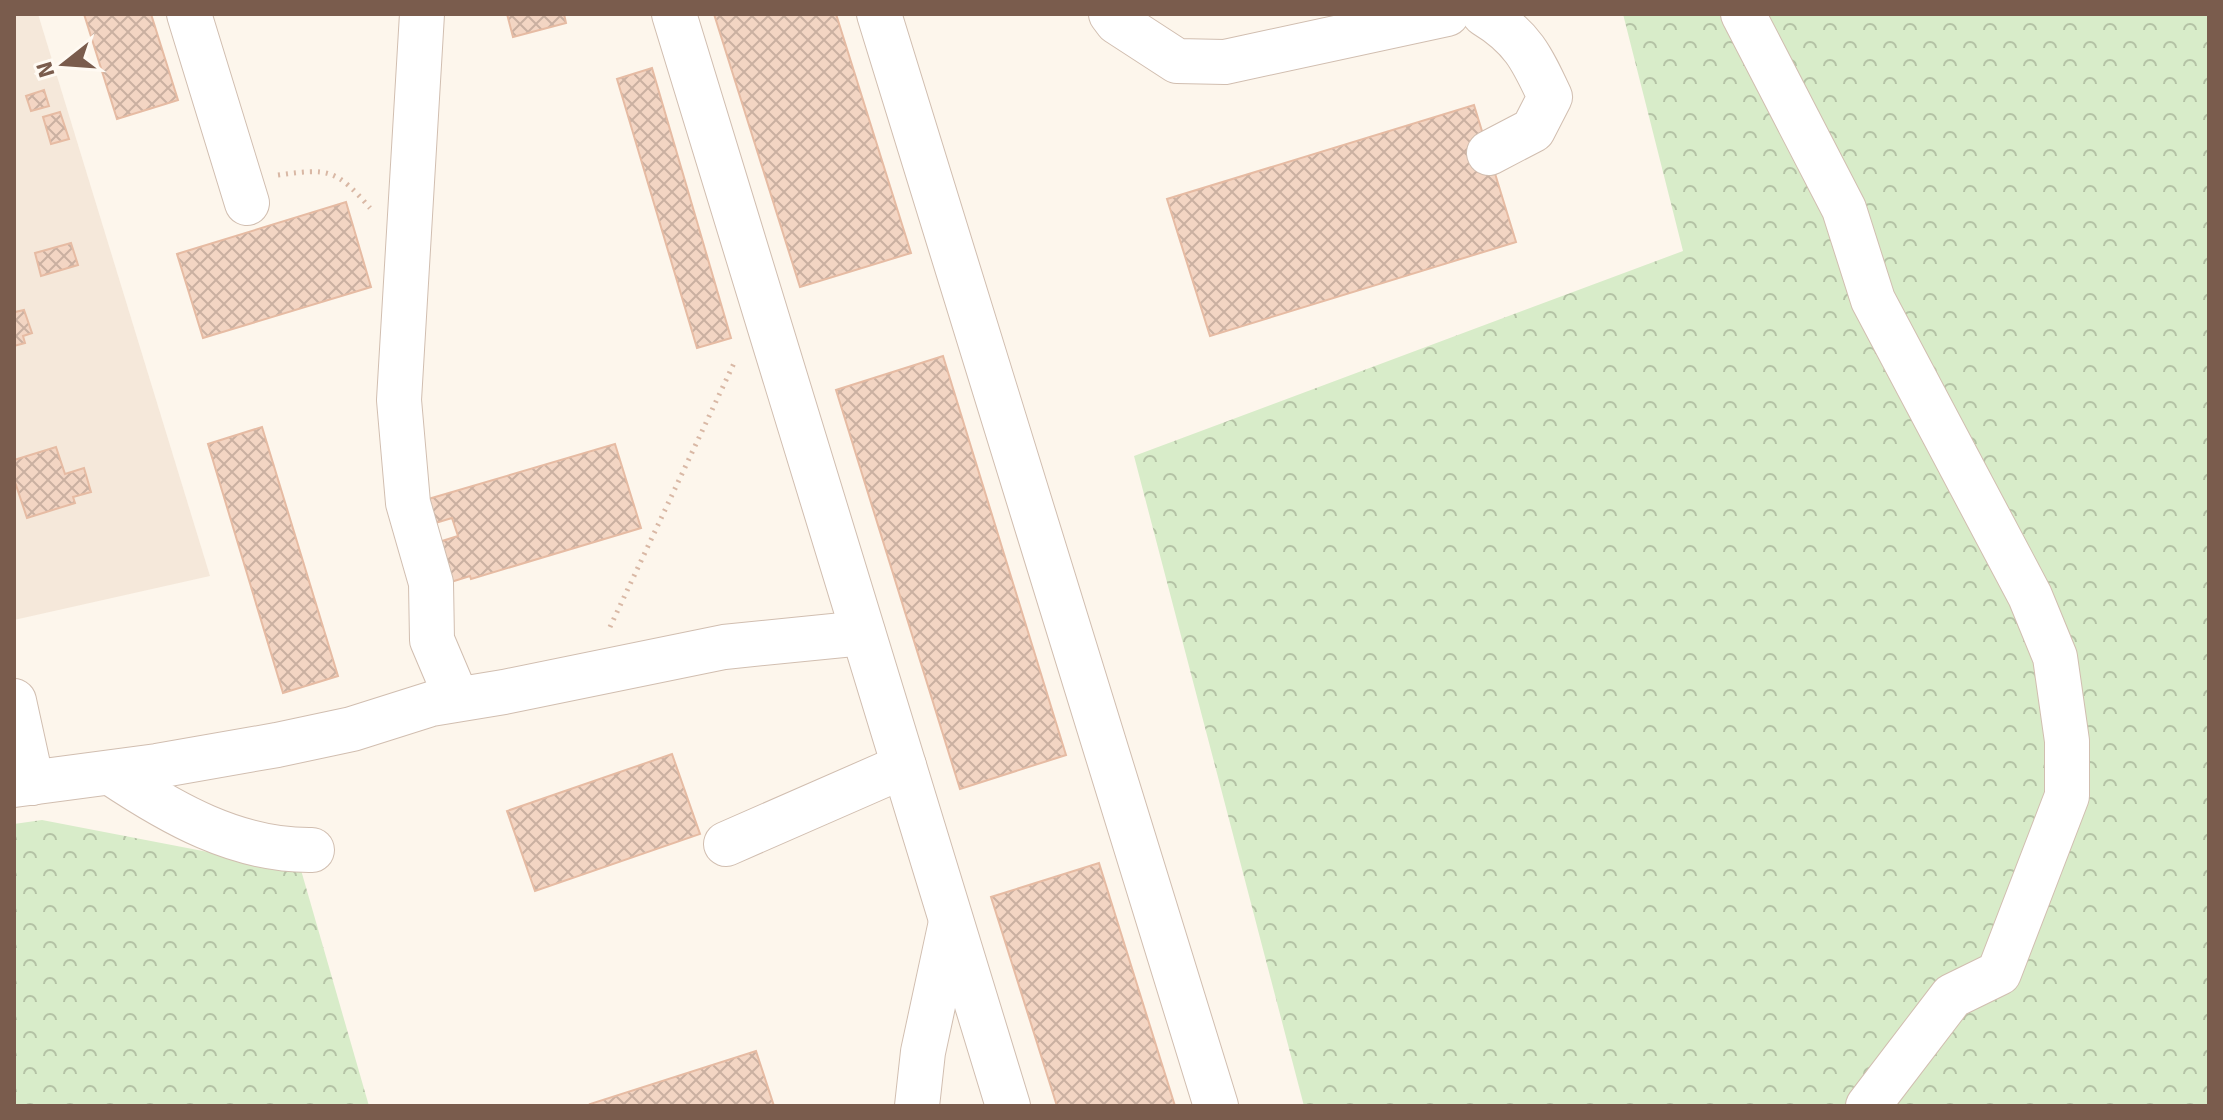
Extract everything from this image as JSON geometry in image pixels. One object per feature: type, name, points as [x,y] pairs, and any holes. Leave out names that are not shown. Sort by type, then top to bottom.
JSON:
[{"type":"street","points":[[189,14],[244,194]]},
{"type":"street","points":[[422,14],[399,400],[408,503],[431,583],[432,640],[457,699]]},
{"type":"street","points":[[674,14],[1008,1106]]},
{"type":"street","points":[[879,14],[1216,1106]]},
{"type":"street","points":[[1111,14],[1117,22],[1177,61],[1225,62],[1447,14]]},
{"type":"street","points":[[1484,14],[1507,28],[1533,59],[1550,97],[1533,130],[1489,153]]},
{"type":"street","points":[[1743,14],[1844,209],[1873,300],[2030,596],[2055,657],[2067,741],[2067,796],[1999,973],[1952,996],[1868,1106]]},
{"type":"street","points":[[14,701],[23,784],[223,756],[352,729],[411,709],[457,699],[752,643],[863,633]]},
{"type":"street","points":[[726,844],[904,766]]},
{"type":"street","points":[[111,773],[160,806],[228,835],[273,847],[312,850]]},
{"type":"street","points":[[917,1106],[923,1052],[951,920]]},
{"type":"path","points":[[244,194],[273,176],[314,170],[345,179],[408,250]]},
{"type":"path","points":[[587,674],[733,365],[764,307]]},
{"type":"shaded area","points":[[14,14],[38,14],[210,576],[14,620]]},
{"type":"green space","points":[[1623,14],[2209,14],[2209,1106],[1304,1106],[1134,456],[1683,251]]},
{"type":"green space","points":[[42,820],[301,870],[369,1106],[14,1106],[14,824]]},
{"type":"building","points":[[84,14],[151,14],[178,100],[117,119]]},
{"type":"building","points":[[507,14],[564,14],[566,23],[513,37]]},
{"type":"building","points":[[714,14],[836,14],[911,253],[800,287]]},
{"type":"building","points":[[652,68],[731,338],[697,348],[617,79]]},
{"type":"building","points":[[44,90],[49,106],[31,111],[26,96]]},
{"type":"building","points":[[1474,105],[1516,242],[1210,336],[1167,199]]},
{"type":"building","points":[[60,112],[69,139],[51,144],[43,117]]},
{"type":"building","points":[[346,202],[371,287],[203,338],[177,254]]},
{"type":"building","points":[[71,243],[78,265],[41,276],[35,253]]},
{"type":"building","points":[[14,309],[15,312],[24,310],[32,333],[23,336],[25,343],[14,346]]},
{"type":"building","points":[[943,356],[1066,755],[960,789],[836,390]]},
{"type":"building","points":[[262,427],[338,676],[283,693],[208,444]]},
{"type":"building","points":[[615,444],[641,528],[471,579],[470,576],[451,582],[439,542],[458,536],[452,518],[432,524],[425,500]]},
{"type":"building","points":[[56,447],[65,474],[84,468],[91,492],[73,497],[75,503],[27,518],[14,479],[14,460]]},
{"type":"building","points":[[672,754],[700,834],[535,891],[507,811]]},
{"type":"building","points":[[1099,863],[1175,1106],[1057,1106],[991,897]]},
{"type":"building","points":[[756,1051],[774,1106],[590,1104]]}]
